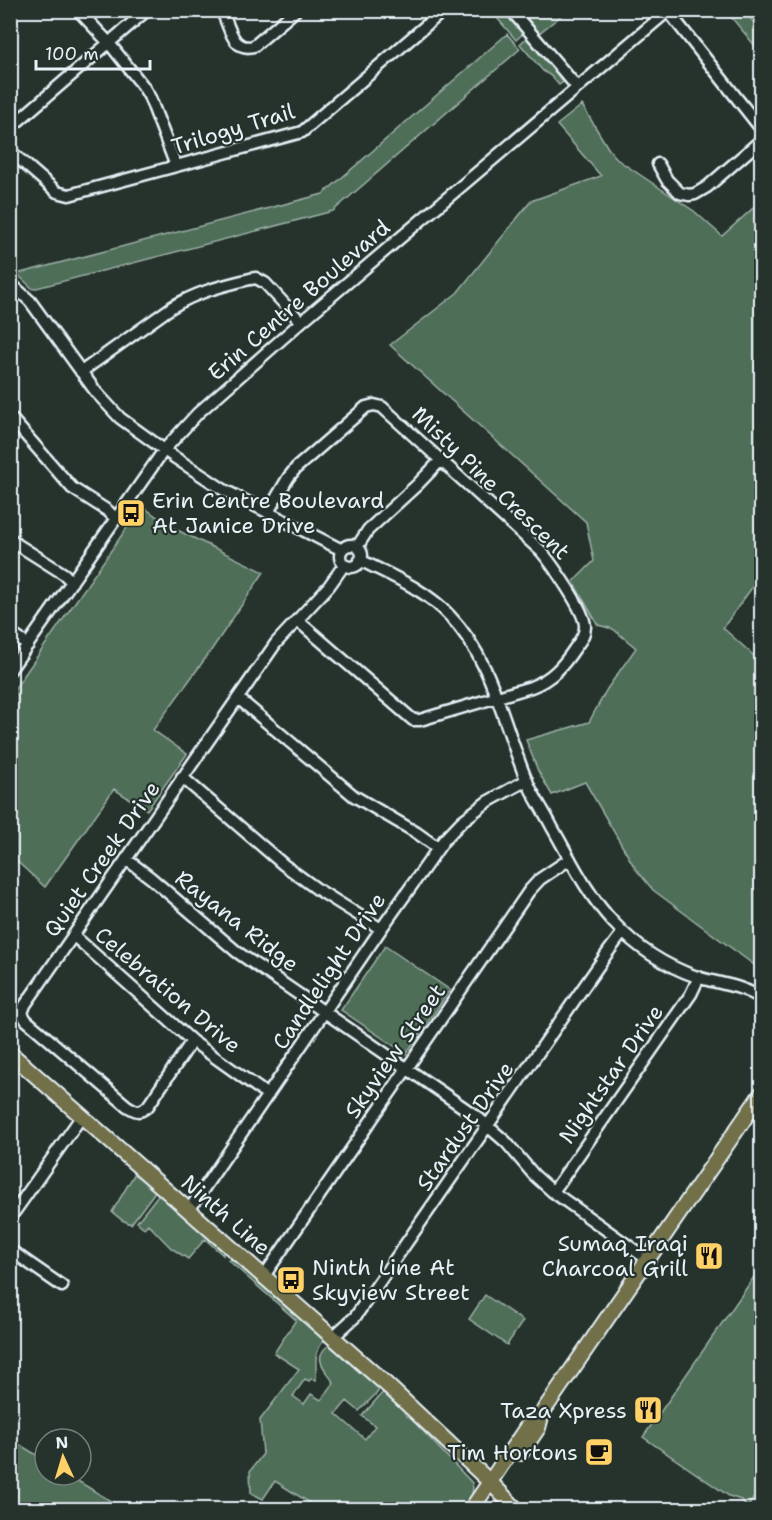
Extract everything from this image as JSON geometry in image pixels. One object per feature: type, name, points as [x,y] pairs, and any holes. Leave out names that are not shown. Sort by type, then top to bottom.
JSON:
[{"type":"main road","name":"Ninth Line","points":[[10,1053],[333,1337],[494,1485],[517,1509]]},
{"type":"main road","points":[[480,1509],[531,1421],[542,1413],[762,1093]]},
{"type":"main road","points":[[471,1509],[494,1485]]},
{"type":"street","points":[[78,10],[109,43],[143,86],[150,98],[176,166]]},
{"type":"street","points":[[10,128],[147,10]]},
{"type":"street","points":[[221,10],[236,42],[247,48],[254,46],[296,10]]},
{"type":"street","name":"Trilogy Trail","points":[[10,151],[57,192],[72,195],[302,132],[444,10]]},
{"type":"street","points":[[510,10],[578,87]]},
{"type":"street","points":[[669,11],[762,130]]},
{"type":"street","name":"Erin Centre Boulevard","points":[[10,670],[164,450],[198,413],[301,322],[669,11]]},
{"type":"street","points":[[658,164],[667,180],[680,193],[695,194],[707,187],[762,137]]},
{"type":"street","points":[[81,372],[186,298],[250,279],[256,278],[265,282],[301,322]]},
{"type":"street","points":[[10,283],[30,301],[96,392],[120,418],[224,490],[342,550]]},
{"type":"street","name":"Misty Pine Crescent","points":[[268,512],[296,468],[366,407],[382,406],[546,557],[560,575],[586,625],[583,637],[564,665],[553,676],[531,687],[496,697]]},
{"type":"street","points":[[10,417],[72,488],[108,511],[116,519]]},
{"type":"street","points":[[358,545],[368,530],[441,460]]},
{"type":"street","points":[[10,538],[64,574],[72,582]]},
{"type":"street","points":[[358,545],[360,560],[352,566],[345,565],[340,559],[342,550],[346,546],[358,545]]},
{"type":"street","points":[[360,560],[430,598],[450,615],[464,632],[484,664],[527,780],[593,898],[623,932],[657,958],[699,977],[735,986],[762,999]]},
{"type":"street","name":"Quiet Creek Drive","points":[[192,1041],[148,1106],[137,1112],[26,1020],[22,1013],[25,1005],[276,643],[329,586],[345,565]]},
{"type":"street","points":[[297,620],[413,720],[420,720],[496,697]]},
{"type":"street","points":[[10,633],[28,645]]},
{"type":"street","points":[[238,698],[354,796],[438,848]]},
{"type":"street","points":[[182,777],[284,865],[316,889],[381,929]]},
{"type":"street","name":"Candlelight Drive","points":[[189,1210],[438,848],[475,811],[527,780]]},
{"type":"street","name":"Rayana Ridge","points":[[126,859],[237,952],[476,1116],[506,1142],[534,1175],[553,1192],[647,1259]]},
{"type":"street","name":"Skyview Street","points":[[264,1276],[529,891],[540,879],[570,859]]},
{"type":"street","name":"Stardust Drive","points":[[333,1337],[355,1317],[623,932]]},
{"type":"street","name":"Celebration Drive","points":[[74,935],[192,1041],[268,1095]]},
{"type":"street","name":"Nightstar Drive","points":[[553,1192],[691,994],[699,977]]},
{"type":"street","points":[[10,1218],[82,1116]]},
{"type":"street","points":[[10,1250],[62,1286]]},
{"type":"green space","points":[[491,11],[504,11],[524,33],[516,40]]},
{"type":"green space","points":[[535,11],[567,11],[538,34],[524,19]]},
{"type":"green space","points":[[726,11],[744,11],[761,31],[761,53]]},
{"type":"green space","points":[[507,34],[520,49],[333,211],[33,289],[17,274],[323,194]]},
{"type":"green space","points":[[527,37],[560,76],[563,82],[559,85],[543,71],[520,44]]},
{"type":"green space","points":[[582,105],[618,160],[694,211],[722,236],[761,201],[761,575],[723,628],[761,662],[761,970],[653,890],[635,868],[585,782],[552,795],[538,771],[526,740],[589,722],[607,689],[636,648],[613,629],[598,625],[573,582],[594,561],[586,522],[390,345],[457,293],[531,201],[601,176],[557,125]]},
{"type":"green space","points":[[142,506],[173,528],[264,572],[210,652],[153,730],[187,754],[147,810],[114,789],[45,887],[11,856],[11,694]]},
{"type":"green space","points":[[385,946],[450,990],[406,1054],[341,1010]]},
{"type":"green space","points":[[135,1173],[154,1189],[154,1193],[131,1224],[112,1212]]},
{"type":"green space","points":[[158,1195],[223,1250],[223,1255],[205,1239],[188,1259],[171,1248],[148,1224],[144,1228],[137,1222]]},
{"type":"green space","points":[[233,1259],[324,1340],[316,1355],[316,1380],[305,1379],[293,1396],[304,1404],[311,1394],[321,1400],[334,1383],[324,1369],[321,1359],[321,1355],[329,1345],[378,1388],[378,1392],[359,1411],[347,1401],[336,1414],[365,1439],[375,1426],[362,1416],[383,1392],[472,1483],[472,1494],[463,1509],[306,1509],[310,1503],[275,1481],[263,1499],[251,1493],[250,1471],[263,1454],[260,1420],[299,1369],[274,1353],[296,1320],[228,1260]]},
{"type":"green space","points":[[761,1267],[761,1486],[748,1507],[741,1500],[729,1496],[643,1437]]},
{"type":"green space","points":[[485,1295],[523,1321],[507,1345],[469,1319]]},
{"type":"green space","points":[[10,1439],[33,1453],[33,1487],[88,1487],[124,1509],[21,1509],[11,1502]]},
{"type":"place","name":"Erin Centre Boulevard At Janice Drive","points":[[131,513]]},
{"type":"place","name":"Sumaq Iraqi Charcoal Grill","points":[[709,1256]]},
{"type":"place","name":"Ninth Line At Skyview Street","points":[[291,1280]]},
{"type":"place","name":"Taza Xpress","points":[[648,1410]]},
{"type":"place","name":"Tim Hortons","points":[[599,1452]]}]
